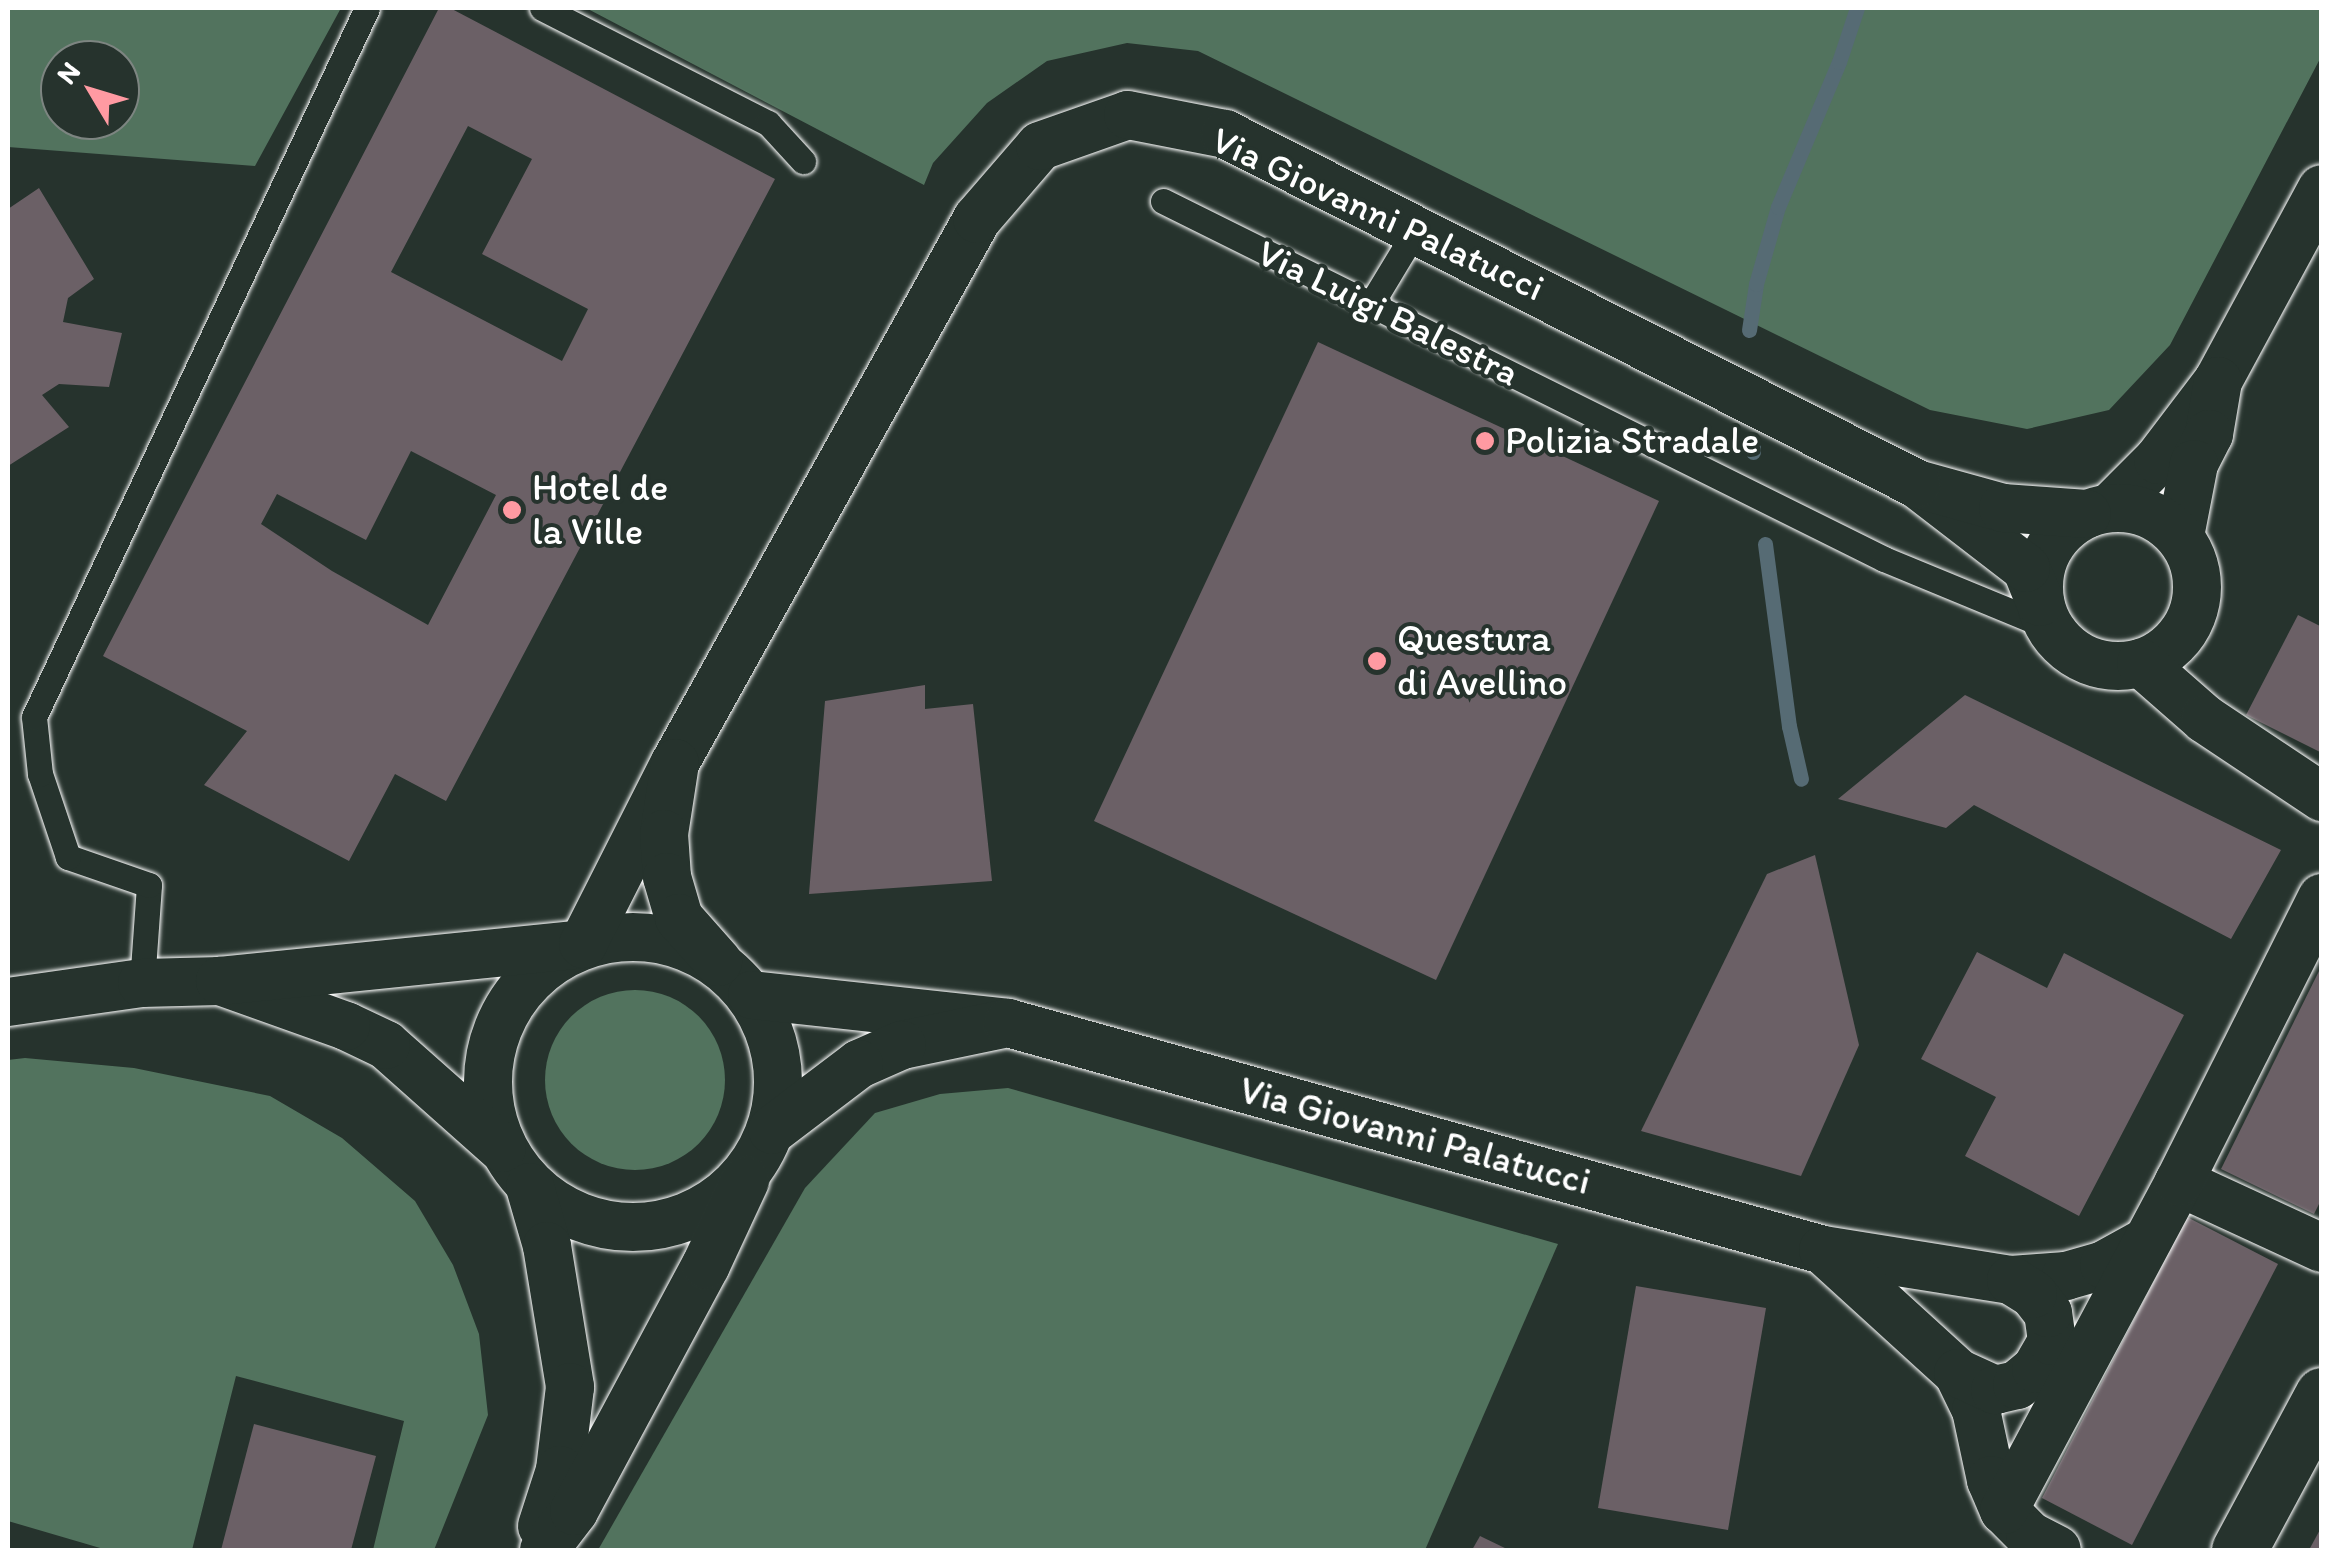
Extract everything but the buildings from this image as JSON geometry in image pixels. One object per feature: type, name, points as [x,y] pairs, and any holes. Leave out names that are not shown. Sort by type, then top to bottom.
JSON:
[{"type":"street","name":"Via Giovanni Palatucci","points":[[583,944],[676,763],[977,219],[1040,146],[1128,114],[1226,134],[1917,484],[2026,568],[2044,614]]},
{"type":"street","points":[[2099,511],[2137,510],[2160,519],[2180,536],[2193,558],[2198,583],[2195,608],[2184,632],[2165,652],[2140,663],[2114,667],[2089,662],[2066,648],[2044,614],[2040,575],[2048,550],[2064,528],[2099,511],[2158,460],[2218,381],[2322,189]]},
{"type":"street","points":[[2180,536],[2194,464],[2209,434],[2218,381]]},
{"type":"street","name":"Via Giovanni Palatucci","points":[[1917,484],[2004,508],[2099,511]]},
{"type":"street","points":[[2140,663],[2204,719],[2322,797]]},
{"type":"street","name":"Via Giovanni Palatucci","points":[[676,763],[664,834],[667,877],[679,918],[718,962]]},
{"type":"street","points":[[2057,1550],[2030,1536],[2004,1510],[2142,1244],[2179,1182],[2322,898]]},
{"type":"street","points":[[8,1002],[142,983],[220,981],[629,936],[676,942],[718,962],[752,995],[773,1037],[778,1068],[780,1084],[772,1130],[593,1476],[544,1550]]},
{"type":"street","points":[[502,1148],[488,1100],[490,1050],[509,1005],[542,968],[583,944]]},
{"type":"street","points":[[220,981],[329,1020],[386,1046],[502,1148],[530,1188],[547,1246],[570,1387],[554,1501],[531,1550]]},
{"type":"street","name":"Via Giovanni Palatucci","points":[[752,995],[1008,1024],[1823,1250],[2012,1280],[2066,1276],[2104,1265],[2142,1244]]},
{"type":"street","name":"Via Giovanni Palatucci","points":[[772,1130],[859,1064],[887,1051],[1008,1024]]},
{"type":"street","points":[[530,1188],[571,1216],[619,1228],[667,1225],[713,1205],[749,1172]]},
{"type":"street","points":[[2179,1182],[2322,1248]]},
{"type":"street","name":"Via Giovanni Palatucci","points":[[1823,1250],[1958,1373],[1995,1390],[2017,1385],[2036,1369],[2052,1341],[2048,1312],[2034,1294],[2012,1280]]},
{"type":"street","name":"Via Giovanni Palatucci","points":[[1958,1373],[1976,1410],[1992,1480],[2004,1510]]},
{"type":"street","points":[[2239,1550],[2322,1396]]},
{"type":"lane","points":[[142,983],[149,886],[68,857],[40,774],[34,718],[367,8]]},
{"type":"lane","points":[[542,8],[768,123],[804,160]]},
{"type":"lane","name":"Via Luigi Balestra","points":[[1163,201],[1884,559],[2044,614]]},
{"type":"lane","points":[[1370,304],[1418,228]]},
{"type":"green space","points":[[8,8],[341,8],[255,166],[8,147]]},
{"type":"green space","points":[[586,8],[2321,8],[2322,55],[2170,345],[2109,410],[2027,429],[1930,410],[1198,51],[1127,43],[1047,61],[987,103],[933,163],[924,185]]},
{"type":"green space","points":[[635,990],[670,997],[699,1016],[718,1045],[725,1080],[718,1115],[699,1144],[670,1163],[635,1170],[600,1163],[571,1144],[552,1115],[545,1080],[552,1045],[571,1016],[600,997]]},
{"type":"green space","points":[[25,1058],[134,1068],[270,1096],[342,1138],[415,1201],[453,1265],[479,1334],[488,1415],[434,1550],[373,1550],[404,1421],[236,1376],[192,1550],[107,1550],[8,1521],[8,1060]]},
{"type":"green space","points":[[1008,1088],[1558,1244],[1425,1550],[598,1550],[805,1188],[875,1113],[940,1094]]},
{"type":"waterway","points":[[1749,330],[1756,284],[1778,207],[1839,62],[1857,8]]},
{"type":"waterway","points":[[1765,544],[1789,726],[1801,779]]},
{"type":"place","name":"Polizia Stradale","points":[[1485,441]]},
{"type":"place","name":"Hotel de la Ville","points":[[512,510]]},
{"type":"place","name":"Questura di Avellino","points":[[1377,661]]}]
